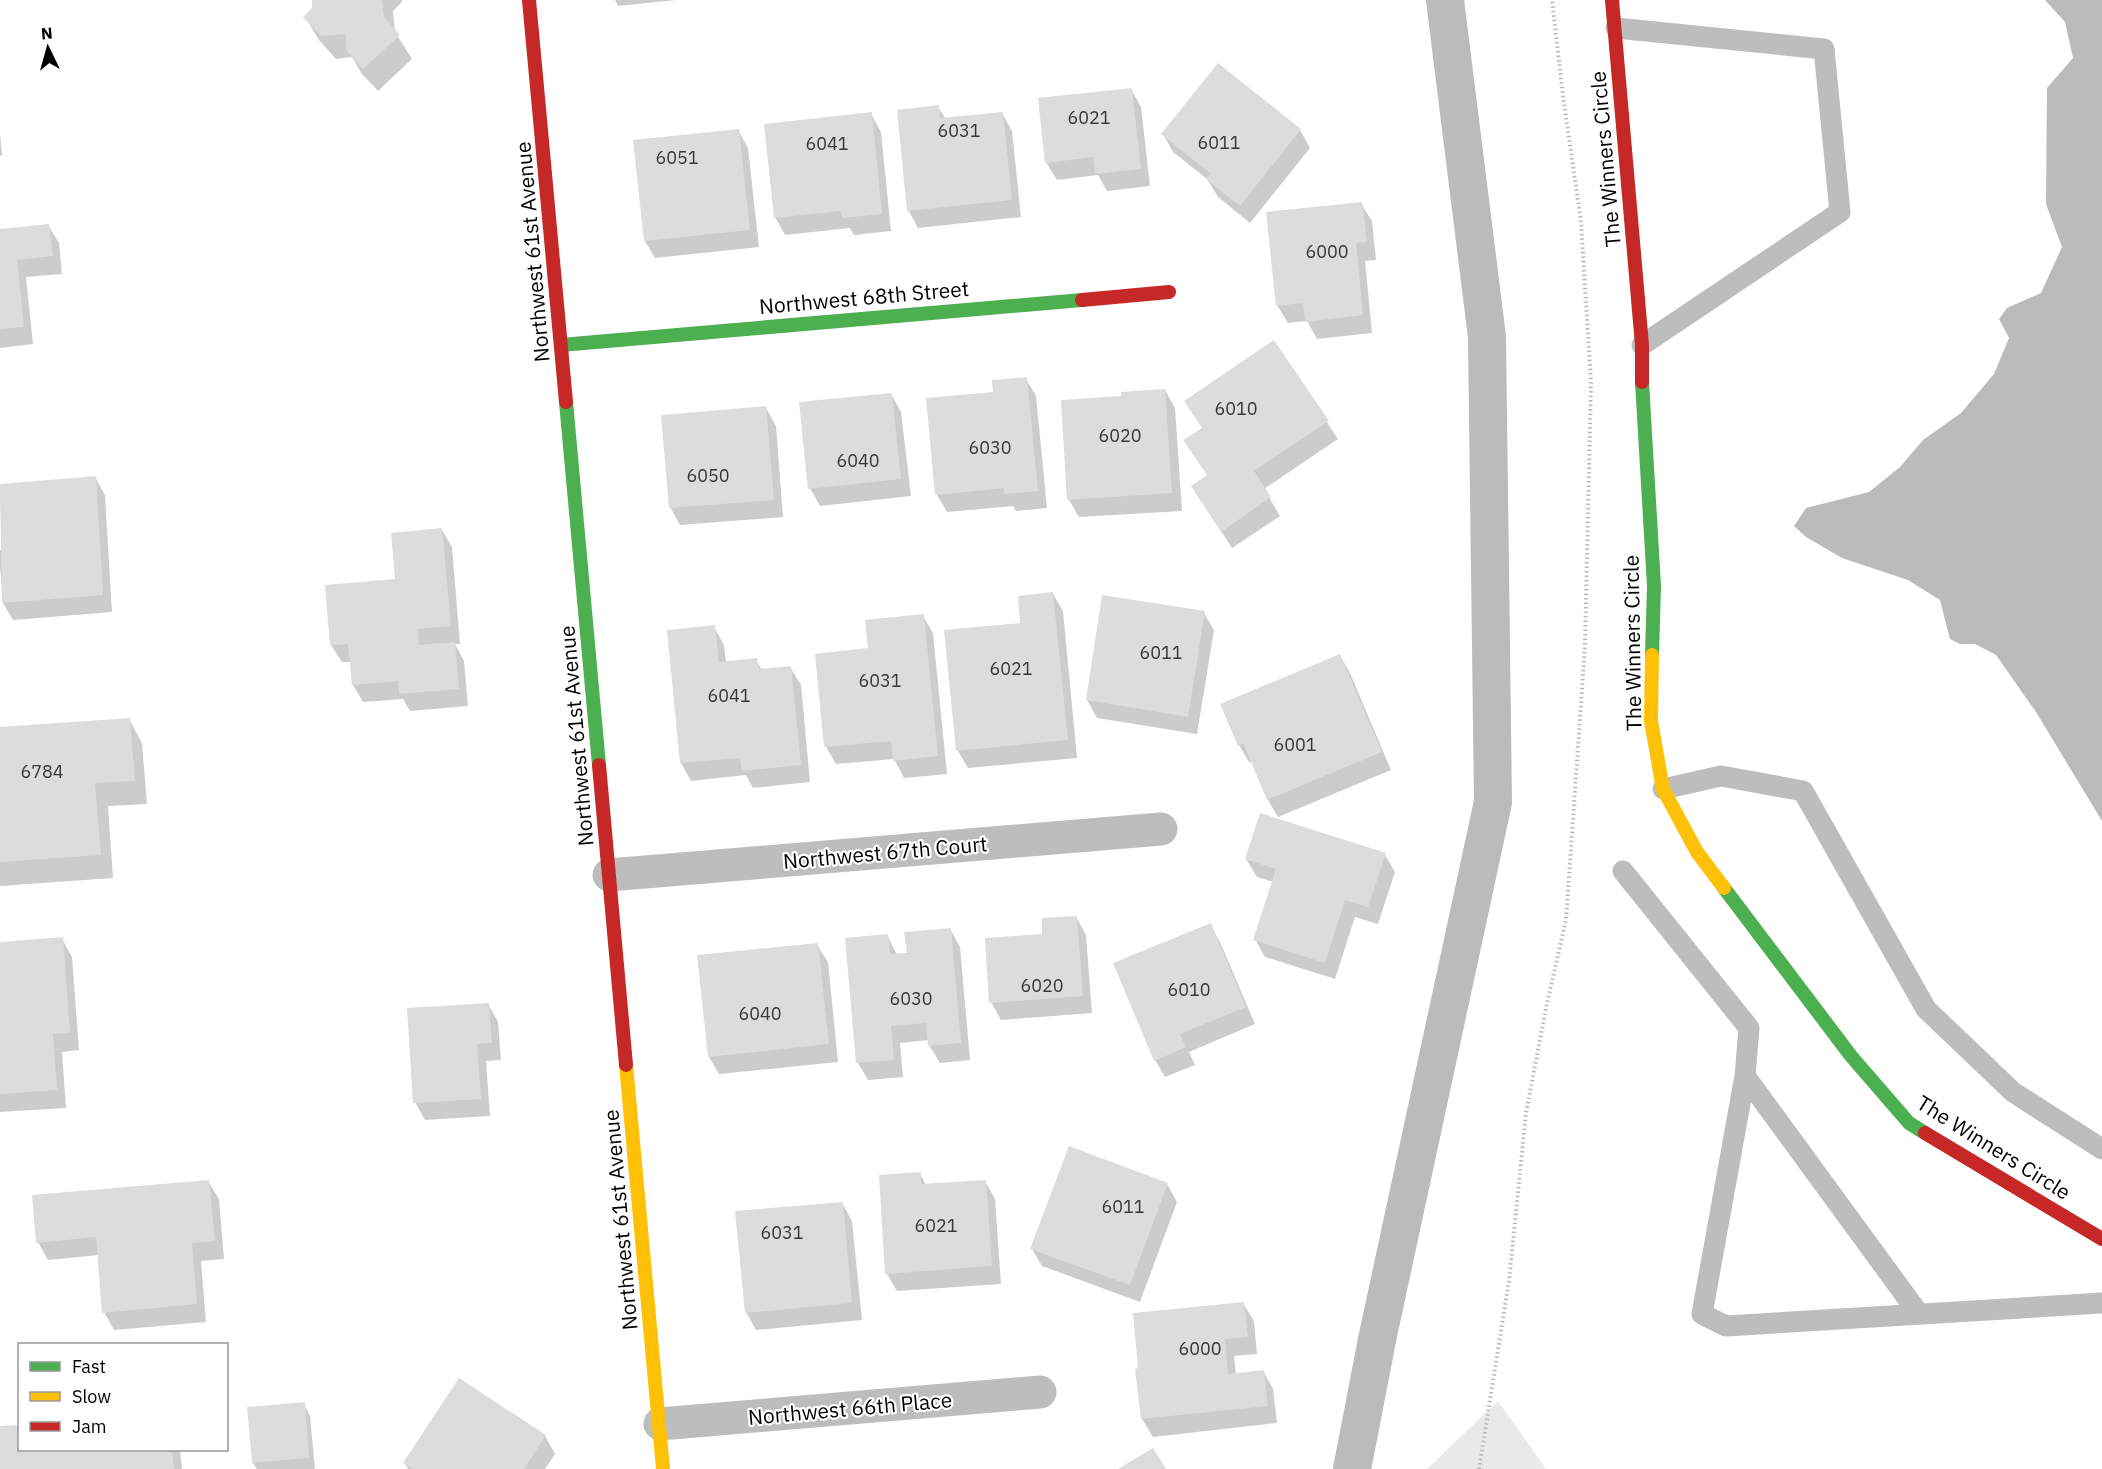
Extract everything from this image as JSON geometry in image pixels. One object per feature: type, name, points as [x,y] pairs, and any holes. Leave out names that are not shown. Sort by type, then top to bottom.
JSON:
[{"type":"street","name":"Northwest 61st Avenue","points":[[530,0],[663,1469]]},
{"type":"street","name":"The Winners Circle","points":[[1612,0],[1642,345],[1641,381],[1654,586],[1651,721],[1663,789],[1697,852],[1851,1056],[1909,1123],[2102,1239]]},
{"type":"street","name":"Northwest 68th Street","points":[[561,345],[1169,292]]},
{"type":"street","name":"Northwest 67th Court","points":[[609,875],[1161,829]]},
{"type":"street","name":"Northwest 66th Place","points":[[660,1424],[1040,1392]]},
{"type":"lane","points":[[1616,28],[1824,50],[1840,212],[1642,345]]},
{"type":"lane","points":[[1663,789],[1721,776],[1803,791],[1926,1009],[2013,1092],[2102,1149]]},
{"type":"lane","points":[[1623,871],[1749,1028],[1745,1076],[1702,1314],[1726,1326],[2102,1303]]},
{"type":"lane","points":[[1745,1076],[1919,1314]]},
{"type":"path","points":[[1479,1469],[1509,1281],[1526,1113],[1566,920],[1585,646],[1590,382],[1581,222],[1552,0]]},
{"type":"shaded area","points":[[2045,0],[2102,0],[2102,821],[2036,712],[1996,655],[1975,644],[1960,644],[1950,639],[1940,600],[1908,580],[1842,558],[1806,537],[1794,526],[1806,508],[1869,492],[1900,467],[1923,440],[1961,413],[1994,374],[2009,338],[1999,319],[2007,308],[2041,293],[2062,247],[2046,204],[2047,88],[2073,58],[2065,22]]},
{"type":"shaded area","points":[[1498,1401],[1546,1469],[1427,1469]]},
{"type":"building","points":[[312,0],[382,0],[384,17],[400,35],[363,69],[347,51],[345,34],[321,36],[303,17],[312,8]]},
{"type":"building","points":[[1218,63],[1301,129],[1240,206],[1206,179],[1211,174],[1161,134]]},
{"type":"building","points":[[1132,88],[1141,169],[1095,174],[1093,157],[1045,163],[1038,98]]},
{"type":"building","points":[[939,105],[940,118],[1003,112],[1012,200],[907,211],[897,110]]},
{"type":"building","points":[[872,112],[882,214],[842,218],[841,211],[774,218],[764,124]]},
{"type":"building","points":[[739,129],[750,230],[644,241],[633,140]]},
{"type":"building","points":[[1362,202],[1367,242],[1356,243],[1363,315],[1305,322],[1303,303],[1276,306],[1266,212]]},
{"type":"building","points":[[49,224],[53,256],[17,260],[24,327],[0,329],[0,229]]},
{"type":"building","points":[[1274,340],[1329,421],[1254,471],[1271,497],[1221,532],[1191,486],[1207,475],[1183,440],[1202,428],[1184,401]]},
{"type":"building","points":[[1027,377],[1038,491],[1004,494],[1004,488],[935,495],[926,398],[993,392],[992,380]]},
{"type":"building","points":[[1165,389],[1172,493],[1067,500],[1061,400],[1121,396],[1121,392]]},
{"type":"building","points":[[892,393],[901,479],[808,489],[799,402]]},
{"type":"building","points":[[766,406],[774,500],[669,508],[661,415]]},
{"type":"building","points":[[96,476],[103,595],[2,603],[0,484]]},
{"type":"building","points":[[442,528],[451,626],[418,629],[419,645],[455,642],[459,689],[399,694],[398,681],[352,685],[348,644],[330,645],[325,585],[395,579],[391,533]]},
{"type":"building","points":[[1053,592],[1068,740],[956,751],[944,630],[1020,623],[1018,596]]},
{"type":"building","points":[[1102,595],[1205,611],[1188,717],[1086,700]]},
{"type":"building","points":[[924,614],[938,756],[893,761],[891,741],[824,747],[815,654],[868,648],[865,620]]},
{"type":"building","points":[[715,625],[719,662],[757,658],[759,669],[791,666],[801,765],[742,771],[740,758],[680,763],[667,630]]},
{"type":"building","points":[[1340,654],[1382,752],[1267,800],[1243,743],[1238,746],[1220,704]]},
{"type":"building","points":[[130,718],[135,781],[95,783],[101,855],[0,862],[0,727]]},
{"type":"building","points":[[1260,813],[1386,853],[1368,907],[1345,900],[1325,963],[1253,940],[1276,869],[1245,859]]},
{"type":"building","points":[[1077,916],[1083,996],[989,1003],[985,938],[1042,934],[1042,918]]},
{"type":"building","points":[[1211,923],[1246,1007],[1180,1034],[1186,1047],[1154,1061],[1113,963]]},
{"type":"building","points":[[951,928],[961,1043],[928,1046],[926,1023],[891,1026],[894,1060],[856,1063],[845,938],[888,934],[890,954],[907,953],[904,932]]},
{"type":"building","points":[[63,937],[70,1033],[53,1034],[57,1090],[0,1094],[0,942]]},
{"type":"building","points":[[818,943],[829,1044],[708,1057],[697,955]]},
{"type":"building","points":[[489,1003],[492,1043],[477,1044],[481,1099],[413,1103],[407,1008]]},
{"type":"building","points":[[1069,1146],[1168,1183],[1130,1285],[1030,1249]]},
{"type":"building","points":[[921,1172],[921,1184],[986,1180],[992,1266],[885,1274],[879,1175]]},
{"type":"building","points":[[209,1180],[215,1241],[192,1243],[197,1304],[102,1313],[96,1237],[36,1243],[32,1195]]},
{"type":"building","points":[[843,1202],[852,1303],[745,1313],[735,1211]]},
{"type":"building","points":[[1244,1302],[1248,1337],[1225,1339],[1228,1374],[1264,1370],[1268,1406],[1141,1419],[1135,1369],[1138,1368],[1133,1313]]},
{"type":"building","points":[[459,1378],[546,1435],[524,1469],[412,1469],[403,1463]]},
{"type":"building","points":[[305,1402],[309,1458],[252,1463],[247,1407]]},
{"type":"building","points":[[18,1425],[18,1451],[172,1451],[174,1469],[0,1469],[0,1426]]},
{"type":"building","points":[[1153,1448],[1166,1469],[1118,1469]]},
{"type":"waterway","points":[[1352,1469],[1378,1335],[1493,802],[1487,337],[1445,0]]},
{"type":"traffic: fast","points":[[561,345],[1082,300]]},
{"type":"traffic: fast","points":[[1642,382],[1654,586],[1652,655]]},
{"type":"traffic: fast","points":[[566,402],[599,765]]},
{"type":"traffic: fast","points":[[1724,888],[1851,1056],[1909,1123],[1925,1133]]},
{"type":"traffic: slow","points":[[1652,655],[1651,721],[1663,789],[1697,852],[1724,888]]},
{"type":"traffic: slow","points":[[626,1065],[663,1469]]},
{"type":"traffic: jam","points":[[529,0],[566,402]]},
{"type":"traffic: jam","points":[[1612,0],[1642,345],[1642,382]]},
{"type":"traffic: jam","points":[[1082,300],[1169,292]]},
{"type":"traffic: jam","points":[[599,765],[626,1065]]},
{"type":"traffic: jam","points":[[1925,1133],[2102,1239]]}]
